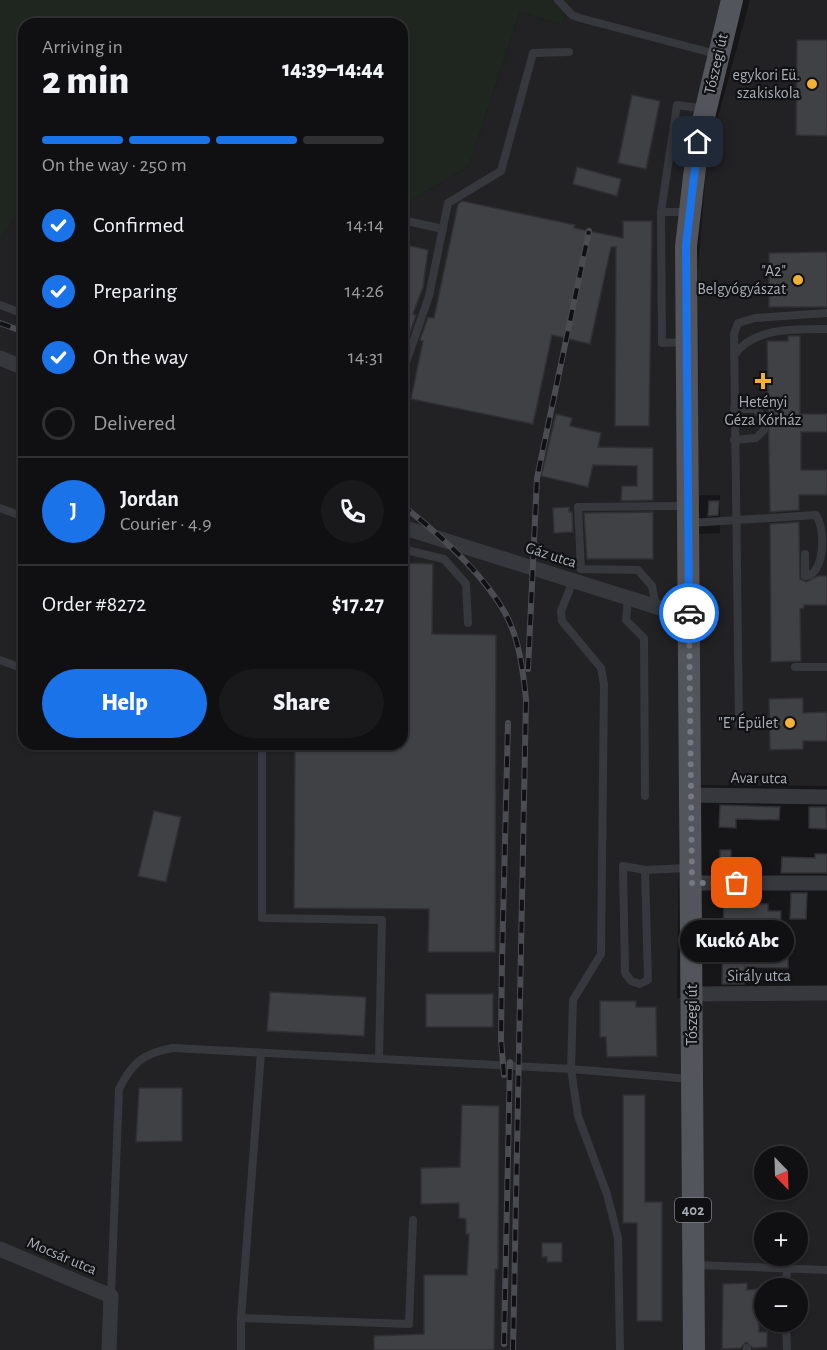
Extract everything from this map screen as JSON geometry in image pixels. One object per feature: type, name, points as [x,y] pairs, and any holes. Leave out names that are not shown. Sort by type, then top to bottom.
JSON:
[{"type":"main road","name":"Tószegi út","points":[[694,1350],[686,342],[688,212],[705,109],[732,0]]},
{"type":"street","points":[[0,358],[18,366]]},
{"type":"street","name":"Gáz utca","points":[[408,529],[577,575],[628,599],[689,617]]},
{"type":"street","name":"Avar utca","points":[[691,795],[827,797]]},
{"type":"street","points":[[691,875],[827,883]]},
{"type":"street","name":"Sirály utca","points":[[691,994],[827,993]]},
{"type":"street","name":"Mocsár utca","points":[[0,1249],[111,1296]]},
{"type":"street","points":[[109,1350],[111,1296]]},
{"type":"lane","points":[[558,0],[572,15],[580,18],[718,54]]},
{"type":"lane","points":[[408,357],[429,296],[448,203],[501,171],[533,53],[569,52]]},
{"type":"lane","points":[[686,342],[662,343],[661,212],[677,105],[705,109]]},
{"type":"lane","points":[[661,212],[688,212]]},
{"type":"lane","points":[[408,221],[443,229]]},
{"type":"lane","points":[[0,305],[18,312]]},
{"type":"lane","points":[[739,725],[734,334],[738,323],[755,318],[827,313]]},
{"type":"lane","points":[[796,314],[796,329]]},
{"type":"lane","points":[[733,356],[740,347],[752,339],[796,329],[827,329]]},
{"type":"lane","points":[[734,409],[755,409],[764,418],[764,430],[756,438],[734,440]]},
{"type":"lane","points":[[620,1350],[618,1238],[607,1194],[578,1116],[571,1069],[573,1000],[601,954],[604,684],[601,668],[562,621],[561,611],[577,575],[578,507],[688,514],[736,522],[773,516],[816,515],[821,522],[819,565],[810,575],[805,576],[805,554]]},
{"type":"lane","points":[[0,508],[18,515]]},
{"type":"lane","points":[[408,550],[444,559],[466,584],[468,623]]},
{"type":"lane","points":[[577,575],[639,570],[652,586],[657,607]]},
{"type":"lane","points":[[628,599],[626,620],[644,638],[645,796]]},
{"type":"lane","points":[[0,660],[18,667]]},
{"type":"lane","points":[[795,667],[827,667]]},
{"type":"lane","points":[[262,750],[262,918],[382,920],[379,1059]]},
{"type":"lane","points":[[645,870],[648,980],[640,984],[631,981],[625,973],[623,866],[691,875]]},
{"type":"lane","points":[[111,1296],[119,1089],[129,1069],[156,1051],[173,1048],[571,1069],[692,1079]]},
{"type":"lane","points":[[241,1350],[241,1318],[261,1053]]},
{"type":"lane","points":[[241,1318],[409,1324],[412,1220]]},
{"type":"lane","points":[[693,1264],[827,1270]]},
{"type":"lane","points":[[787,1269],[787,1278]]},
{"type":"lane","points":[[786,1332],[787,1350]]},
{"type":"shaded area","points":[[0,0],[570,0],[562,25],[520,12],[469,166],[408,202],[408,18],[18,18],[18,213],[0,241]]},
{"type":"shaded area","points":[[570,0],[728,0],[687,141],[677,998],[827,995],[827,1350],[0,1350],[0,241],[18,213],[18,750],[408,750],[408,202],[469,166],[520,12],[562,25]]},
{"type":"shaded area","name":"Hetényi Géza Kórház","points":[[750,0],[827,0],[827,786],[700,785],[699,534],[720,533],[720,495],[699,495],[698,268],[707,157]]},
{"type":"building","name":"egykori Eü. szakiskola","points":[[797,40],[827,40],[827,136],[796,135]]},
{"type":"building","points":[[632,95],[660,101],[646,169],[618,163]]},
{"type":"building","points":[[577,167],[621,179],[617,196],[573,184]]},
{"type":"building","points":[[462,201],[575,225],[574,228],[623,238],[623,221],[652,221],[649,426],[615,426],[616,247],[611,247],[590,344],[552,335],[533,424],[411,399],[423,341],[420,340],[428,317],[434,318],[458,204]]},
{"type":"building","points":[[408,245],[428,250],[423,287],[413,314],[416,315],[408,338]]},
{"type":"building","name":"\"A2\" Belgyógyászat","points":[[827,252],[827,307],[769,307],[769,253]]},
{"type":"building","points":[[788,336],[800,336],[800,414],[827,414],[827,432],[801,432],[801,470],[827,470],[827,495],[799,495],[799,510],[770,512],[767,341],[788,341]]},
{"type":"building","points":[[556,414],[572,418],[570,426],[601,433],[598,447],[653,448],[653,500],[621,501],[622,486],[637,486],[637,466],[593,465],[588,487],[541,476]]},
{"type":"building","points":[[709,501],[719,501],[718,515],[708,516]]},
{"type":"building","points":[[569,507],[569,512],[572,512],[573,532],[554,533],[553,508]]},
{"type":"building","points":[[653,512],[653,559],[587,559],[584,513]]},
{"type":"building","points":[[799,522],[800,579],[806,582],[818,576],[827,576],[827,605],[804,605],[804,608],[800,609],[801,661],[771,662],[770,524]]},
{"type":"building","points":[[408,563],[433,564],[432,634],[496,635],[495,952],[428,952],[429,909],[294,908],[295,750],[408,750]]},
{"type":"building","name":"\"E\" Épület","points":[[803,698],[803,713],[827,712],[827,741],[803,741],[803,749],[770,750],[769,699]]},
{"type":"building","points":[[720,805],[780,807],[779,820],[736,819],[736,828],[719,827]]},
{"type":"building","points":[[809,807],[826,807],[827,829],[809,828]]},
{"type":"building","points":[[154,811],[181,817],[166,882],[138,876]]},
{"type":"building","points":[[720,850],[731,850],[731,861],[738,861],[738,873],[720,873]]},
{"type":"building","points":[[815,854],[827,854],[827,873],[781,873],[782,857],[815,858]]},
{"type":"building","points":[[724,893],[741,893],[741,904],[768,904],[768,911],[781,911],[780,945],[788,945],[788,968],[745,967],[744,984],[722,984]]},
{"type":"building","points":[[791,893],[807,893],[806,919],[790,919]]},
{"type":"building","points":[[270,992],[366,997],[364,1036],[267,1031]]},
{"type":"building","points":[[426,994],[493,994],[493,1027],[426,1027]]},
{"type":"building","points":[[600,1001],[636,1001],[636,1007],[656,1007],[657,1056],[607,1057],[606,1037],[600,1037]]},
{"type":"building","points":[[139,1088],[182,1088],[182,1141],[136,1142]]},
{"type":"building","points":[[623,1095],[645,1095],[645,1202],[662,1202],[662,1321],[637,1321],[637,1223],[623,1223]]},
{"type":"building","points":[[462,1105],[499,1106],[498,1269],[495,1269],[494,1350],[374,1350],[374,1336],[424,1334],[424,1275],[467,1275],[469,1234],[466,1234],[466,1219],[459,1218],[459,1203],[421,1204],[421,1168],[460,1167]]},
{"type":"building","points":[[542,1243],[562,1243],[562,1262],[547,1262],[547,1257],[542,1257]]},
{"type":"building","points":[[747,1283],[747,1290],[754,1289],[754,1332],[767,1332],[767,1347],[753,1348],[746,1342],[741,1348],[722,1349],[723,1284]]},
{"type":"railway","points":[[528,669],[537,478],[589,231]]},
{"type":"railway","points":[[0,323],[18,330]]},
{"type":"railway","points":[[408,510],[471,567],[504,611],[520,654],[526,699],[513,1350]]},
{"type":"railway","points":[[504,1075],[501,1040],[508,723]]},
{"type":"railway","points":[[504,1344],[510,1062]]},
{"type":"way so far","points":[[689,613],[692,883],[737,883]]},
{"type":"place","name":"egykori Eü. szakiskola","points":[[812,84]]},
{"type":"place","name":"\"A2\" Belgyógyászat","points":[[798,280]]},
{"type":"place","name":"Hetényi Géza Kórház","points":[[763,381]]},
{"type":"place","name":"\"E\" Épület","points":[[790,723]]},
{"type":"place","name":"Kuckó Abc","points":[[737,883]]},
{"type":"route","points":[[689,613],[686,246],[689,201],[698,142]]}]
